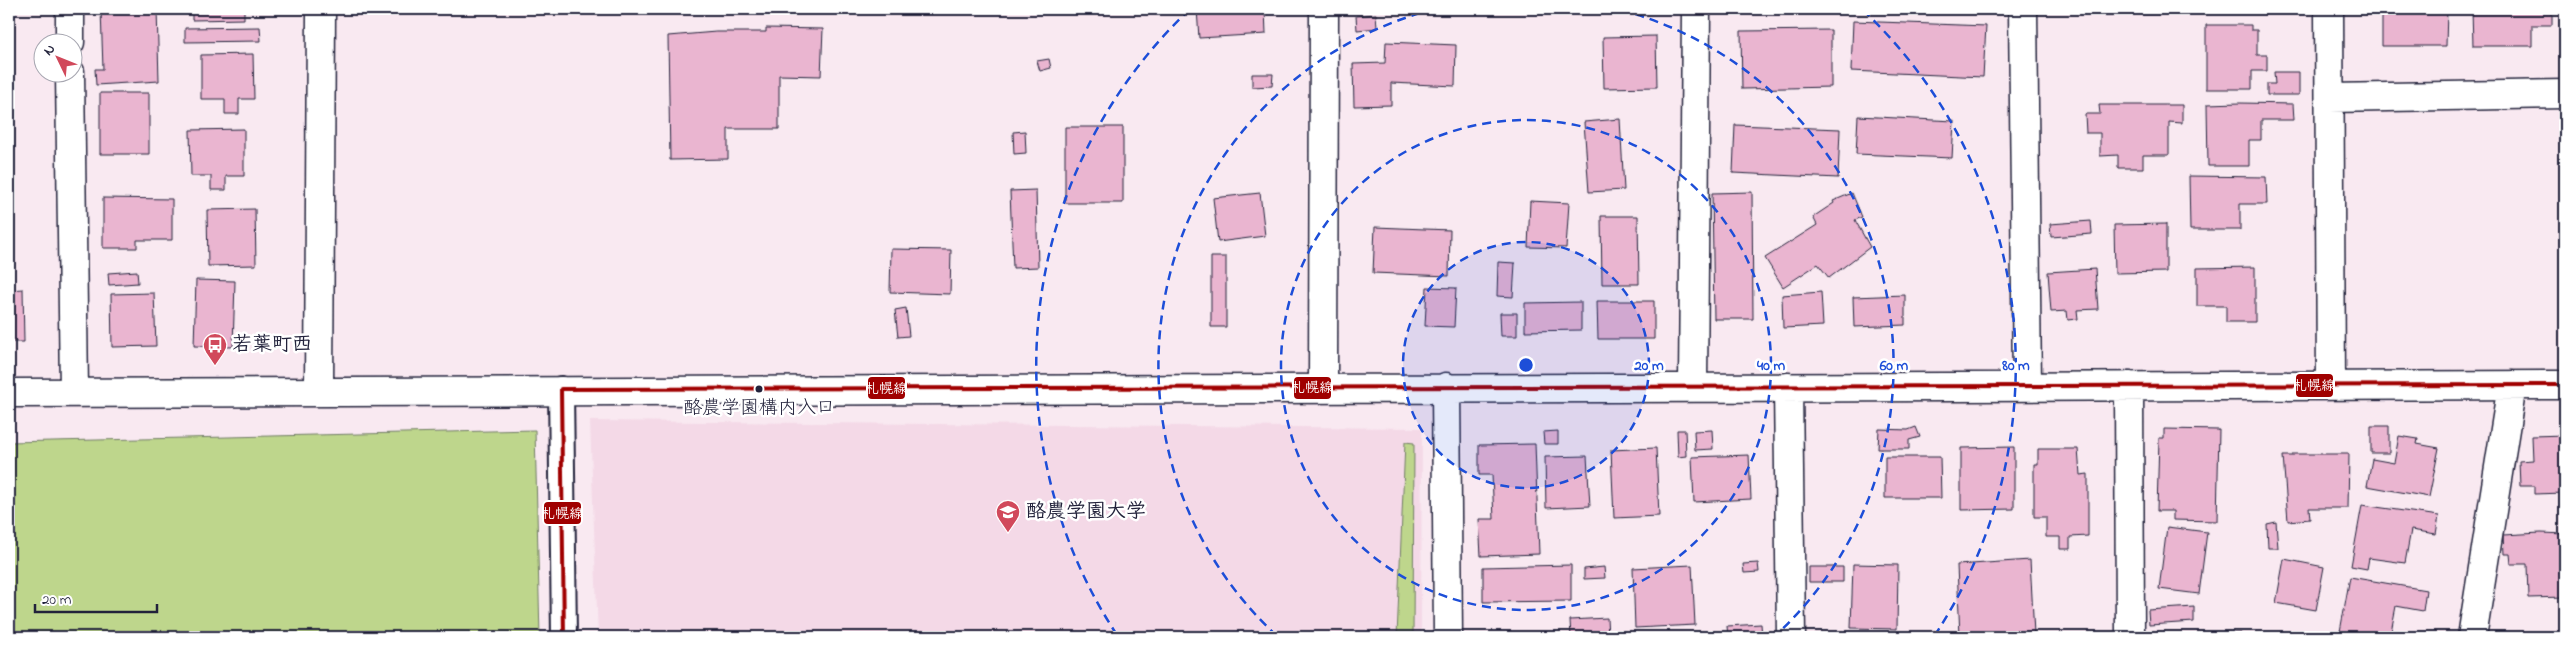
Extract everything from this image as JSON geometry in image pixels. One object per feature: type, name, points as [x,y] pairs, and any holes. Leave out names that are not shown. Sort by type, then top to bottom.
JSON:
[{"type":"street","points":[[70,9],[70,32]]},
{"type":"street","points":[[320,390],[321,9]]},
{"type":"street","points":[[1323,388],[1324,9]]},
{"type":"street","points":[[1693,387],[1696,9]]},
{"type":"street","points":[[2023,9],[2027,386]]},
{"type":"street","points":[[2330,9],[2330,385]]},
{"type":"street","points":[[70,82],[74,392]]},
{"type":"street","points":[[2330,98],[2565,94]]},
{"type":"street","points":[[2472,637],[2512,385]]},
{"type":"street","points":[[9,393],[561,389],[2565,385]]},
{"type":"street","points":[[2129,386],[2130,637]]},
{"type":"street","points":[[1446,387],[1448,637]]},
{"type":"street","points":[[1788,387],[1791,637]]},
{"type":"lane","points":[[561,389],[564,637]]},
{"type":"shaded area","name":"酪農学園大学","points":[[590,421],[1422,428],[1421,637],[598,637]]},
{"type":"green space","points":[[535,430],[540,637],[9,637],[9,442]]},
{"type":"green space","points":[[1405,442],[1414,443],[1413,637],[1397,637]]},
{"type":"building","points":[[101,9],[157,9],[159,81],[96,85],[95,69],[103,69]]},
{"type":"building","points":[[192,9],[244,9],[244,19],[192,20]]},
{"type":"building","points":[[1197,9],[1265,9],[1266,34],[1199,38]]},
{"type":"building","points":[[2104,9],[2170,9],[2170,14],[2104,15]]},
{"type":"building","points":[[2382,9],[2447,9],[2446,46],[2382,46]]},
{"type":"building","points":[[2472,9],[2552,9],[2552,25],[2532,25],[2532,46],[2473,46]]},
{"type":"building","points":[[1376,14],[1377,28],[1357,30],[1356,16]]},
{"type":"building","points":[[1853,21],[1986,26],[1983,77],[1851,71]]},
{"type":"building","points":[[2206,25],[2251,25],[2251,30],[2257,30],[2257,55],[2267,55],[2267,71],[2252,71],[2252,89],[2206,89]]},
{"type":"building","points":[[260,27],[261,41],[185,42],[185,28]]},
{"type":"building","points":[[766,28],[823,29],[821,76],[779,75],[779,129],[728,129],[728,159],[670,160],[668,36],[716,32],[766,32]]},
{"type":"building","points":[[1831,30],[1831,87],[1742,89],[1741,31]]},
{"type":"building","points":[[1656,36],[1657,87],[1604,88],[1603,37]]},
{"type":"building","points":[[1386,42],[1456,45],[1455,86],[1391,83],[1391,105],[1354,106],[1353,64],[1385,63]]},
{"type":"building","points":[[253,54],[254,99],[239,99],[239,114],[225,114],[225,99],[201,99],[201,55]]},
{"type":"building","points":[[1049,59],[1051,68],[1040,71],[1037,61]]},
{"type":"building","points":[[2274,72],[2299,72],[2299,95],[2267,95],[2267,84],[2275,84]]},
{"type":"building","points":[[1252,74],[1273,74],[1272,86],[1252,87]]},
{"type":"building","points":[[100,93],[149,93],[149,154],[100,154]]},
{"type":"building","points":[[2207,104],[2293,104],[2294,120],[2261,120],[2261,140],[2249,140],[2249,166],[2208,166]]},
{"type":"building","points":[[2099,105],[2182,105],[2182,123],[2169,122],[2169,155],[2143,155],[2143,168],[2118,168],[2118,155],[2100,156],[2100,133],[2086,133],[2085,114],[2100,114]]},
{"type":"building","points":[[1858,116],[1954,121],[1952,158],[1856,154]]},
{"type":"building","points":[[1620,119],[1624,190],[1589,192],[1584,122]]},
{"type":"building","points":[[1735,125],[1840,129],[1838,178],[1733,173]]},
{"type":"building","points":[[1065,127],[1123,127],[1123,203],[1065,203]]},
{"type":"building","points":[[244,129],[244,176],[226,176],[226,190],[211,190],[211,176],[191,176],[190,130]]},
{"type":"building","points":[[1025,131],[1026,153],[1014,154],[1013,132]]},
{"type":"building","points":[[2189,176],[2266,177],[2267,204],[2240,204],[2240,230],[2190,230]]},
{"type":"building","points":[[1036,190],[1038,267],[1013,268],[1010,191]]},
{"type":"building","points":[[1752,192],[1753,319],[1714,319],[1712,193]]},
{"type":"building","points":[[1260,193],[1265,236],[1218,242],[1213,198]]},
{"type":"building","points":[[1852,193],[1862,217],[1855,220],[1870,247],[1829,278],[1818,264],[1783,287],[1765,258],[1817,225],[1813,217],[1834,203],[1833,201]]},
{"type":"building","points":[[103,198],[172,199],[172,240],[137,240],[137,248],[103,248]]},
{"type":"building","points":[[1530,201],[1569,203],[1566,248],[1528,247]]},
{"type":"building","points":[[255,209],[256,265],[208,266],[207,210]]},
{"type":"building","points":[[1601,216],[1638,216],[1639,284],[1602,284]]},
{"type":"building","points":[[2091,221],[2092,234],[2051,237],[2050,224]]},
{"type":"building","points":[[2166,224],[2166,272],[2115,273],[2114,225]]},
{"type":"building","points":[[1375,227],[1450,230],[1449,276],[1373,273]]},
{"type":"building","points":[[891,249],[951,250],[950,294],[890,292]]},
{"type":"building","points":[[1211,257],[1226,257],[1226,327],[1211,327]]},
{"type":"building","points":[[1498,262],[1515,263],[1513,297],[1497,296]]},
{"type":"building","points":[[2255,267],[2255,322],[2226,322],[2226,306],[2197,306],[2197,268]]},
{"type":"building","points":[[2095,269],[2098,309],[2077,310],[2078,319],[2068,320],[2067,311],[2051,312],[2048,272]]},
{"type":"building","points":[[137,271],[138,283],[109,285],[108,273]]},
{"type":"building","points":[[196,280],[235,281],[233,347],[194,346]]},
{"type":"building","points":[[1427,287],[1456,288],[1454,327],[1425,326]]},
{"type":"building","points":[[23,289],[24,342],[9,342],[9,290]]},
{"type":"building","points":[[1821,292],[1823,326],[1783,328],[1782,295]]},
{"type":"building","points":[[154,293],[156,346],[112,347],[111,294]]},
{"type":"building","points":[[1905,295],[1905,325],[1854,327],[1853,297]]},
{"type":"building","points":[[1597,301],[1654,301],[1654,339],[1598,339]]},
{"type":"building","points":[[1581,302],[1581,330],[1525,331],[1525,303]]},
{"type":"building","points":[[906,308],[909,336],[898,337],[895,310]]},
{"type":"building","points":[[1500,313],[1517,313],[1517,336],[1501,336]]},
{"type":"building","points":[[2371,426],[2389,426],[2389,453],[2371,453]]},
{"type":"building","points":[[1916,427],[1920,437],[1909,440],[1909,449],[1878,449],[1879,429],[1908,430]]},
{"type":"building","points":[[2164,429],[2219,430],[2217,521],[2173,520],[2173,511],[2157,511],[2159,438],[2164,438]]},
{"type":"building","points":[[1677,430],[1685,430],[1686,456],[1678,457]]},
{"type":"building","points":[[1712,430],[1713,449],[1695,450],[1694,431]]},
{"type":"building","points":[[1558,431],[1558,444],[1544,444],[1543,432]]},
{"type":"building","points":[[2565,435],[2565,493],[2534,494],[2534,486],[2520,486],[2519,461],[2533,460],[2532,436]]},
{"type":"building","points":[[2399,436],[2418,439],[2417,444],[2439,448],[2429,497],[2367,486],[2372,459],[2394,463]]},
{"type":"building","points":[[1535,444],[1539,554],[1481,556],[1479,519],[1494,519],[1492,475],[1479,475],[1479,445]]},
{"type":"building","points":[[2014,447],[2014,509],[1961,510],[1961,448]]},
{"type":"building","points":[[1656,448],[1659,516],[1614,518],[1611,450]]},
{"type":"building","points":[[2038,449],[2078,449],[2080,475],[2088,474],[2088,536],[2070,537],[2070,549],[2060,549],[2060,537],[2046,537],[2046,517],[2034,517],[2034,464],[2038,464]]},
{"type":"building","points":[[2293,454],[2349,454],[2348,508],[2309,508],[2310,519],[2288,521],[2283,456],[2293,456]]},
{"type":"building","points":[[1749,455],[1751,499],[1694,502],[1692,457]]},
{"type":"building","points":[[1587,456],[1590,506],[1546,508],[1545,457]]},
{"type":"building","points":[[1885,457],[1940,457],[1941,498],[1885,498]]},
{"type":"building","points":[[2362,505],[2439,516],[2436,534],[2411,530],[2405,563],[2369,558],[2367,569],[2351,566]]},
{"type":"building","points":[[2276,522],[2278,548],[2268,548],[2267,524]]},
{"type":"building","points":[[2167,527],[2207,532],[2199,594],[2159,589]]},
{"type":"building","points":[[2565,534],[2565,597],[2528,598],[2527,564],[2511,564],[2510,554],[2504,554],[2503,535]]},
{"type":"building","points":[[2284,559],[2324,567],[2316,610],[2276,603]]},
{"type":"building","points":[[2030,560],[2034,634],[1960,637],[1957,565]]},
{"type":"building","points":[[1758,563],[1759,572],[1744,573],[1743,564]]},
{"type":"building","points":[[1853,564],[1898,565],[1897,629],[1851,628]]},
{"type":"building","points":[[1571,565],[1571,601],[1483,602],[1483,567]]},
{"type":"building","points":[[1692,565],[1695,625],[1635,628],[1633,568]]},
{"type":"building","points":[[1604,567],[1605,578],[1584,579],[1584,569]]},
{"type":"building","points":[[1809,567],[1843,567],[1843,582],[1809,582]]},
{"type":"building","points":[[2350,577],[2426,590],[2423,611],[2396,606],[2390,637],[2339,637]]},
{"type":"building","points":[[2194,607],[2194,622],[2149,625],[2148,610]]},
{"type":"building","points":[[1607,618],[1608,637],[1571,637],[1570,620]]},
{"type":"building","points":[[1761,624],[1762,637],[1728,637],[1727,626]]},
{"type":"building","points":[[2200,633],[2241,633],[2241,637],[2200,637]]},
{"type":"building","points":[[2152,635],[2183,636],[2183,637],[2152,637]]},
{"type":"transit line","name":"札幌線","points":[[561,389],[2565,385]]},
{"type":"transit line","name":"札幌線","points":[[561,389],[564,637]]},
{"type":"place","name":"若葉町西","points":[[215,366]]},
{"type":"place","name":"酪農学園構内入口","points":[[759,389]]},
{"type":"place","name":"酪農学園大学","points":[[1008,533]]}]
